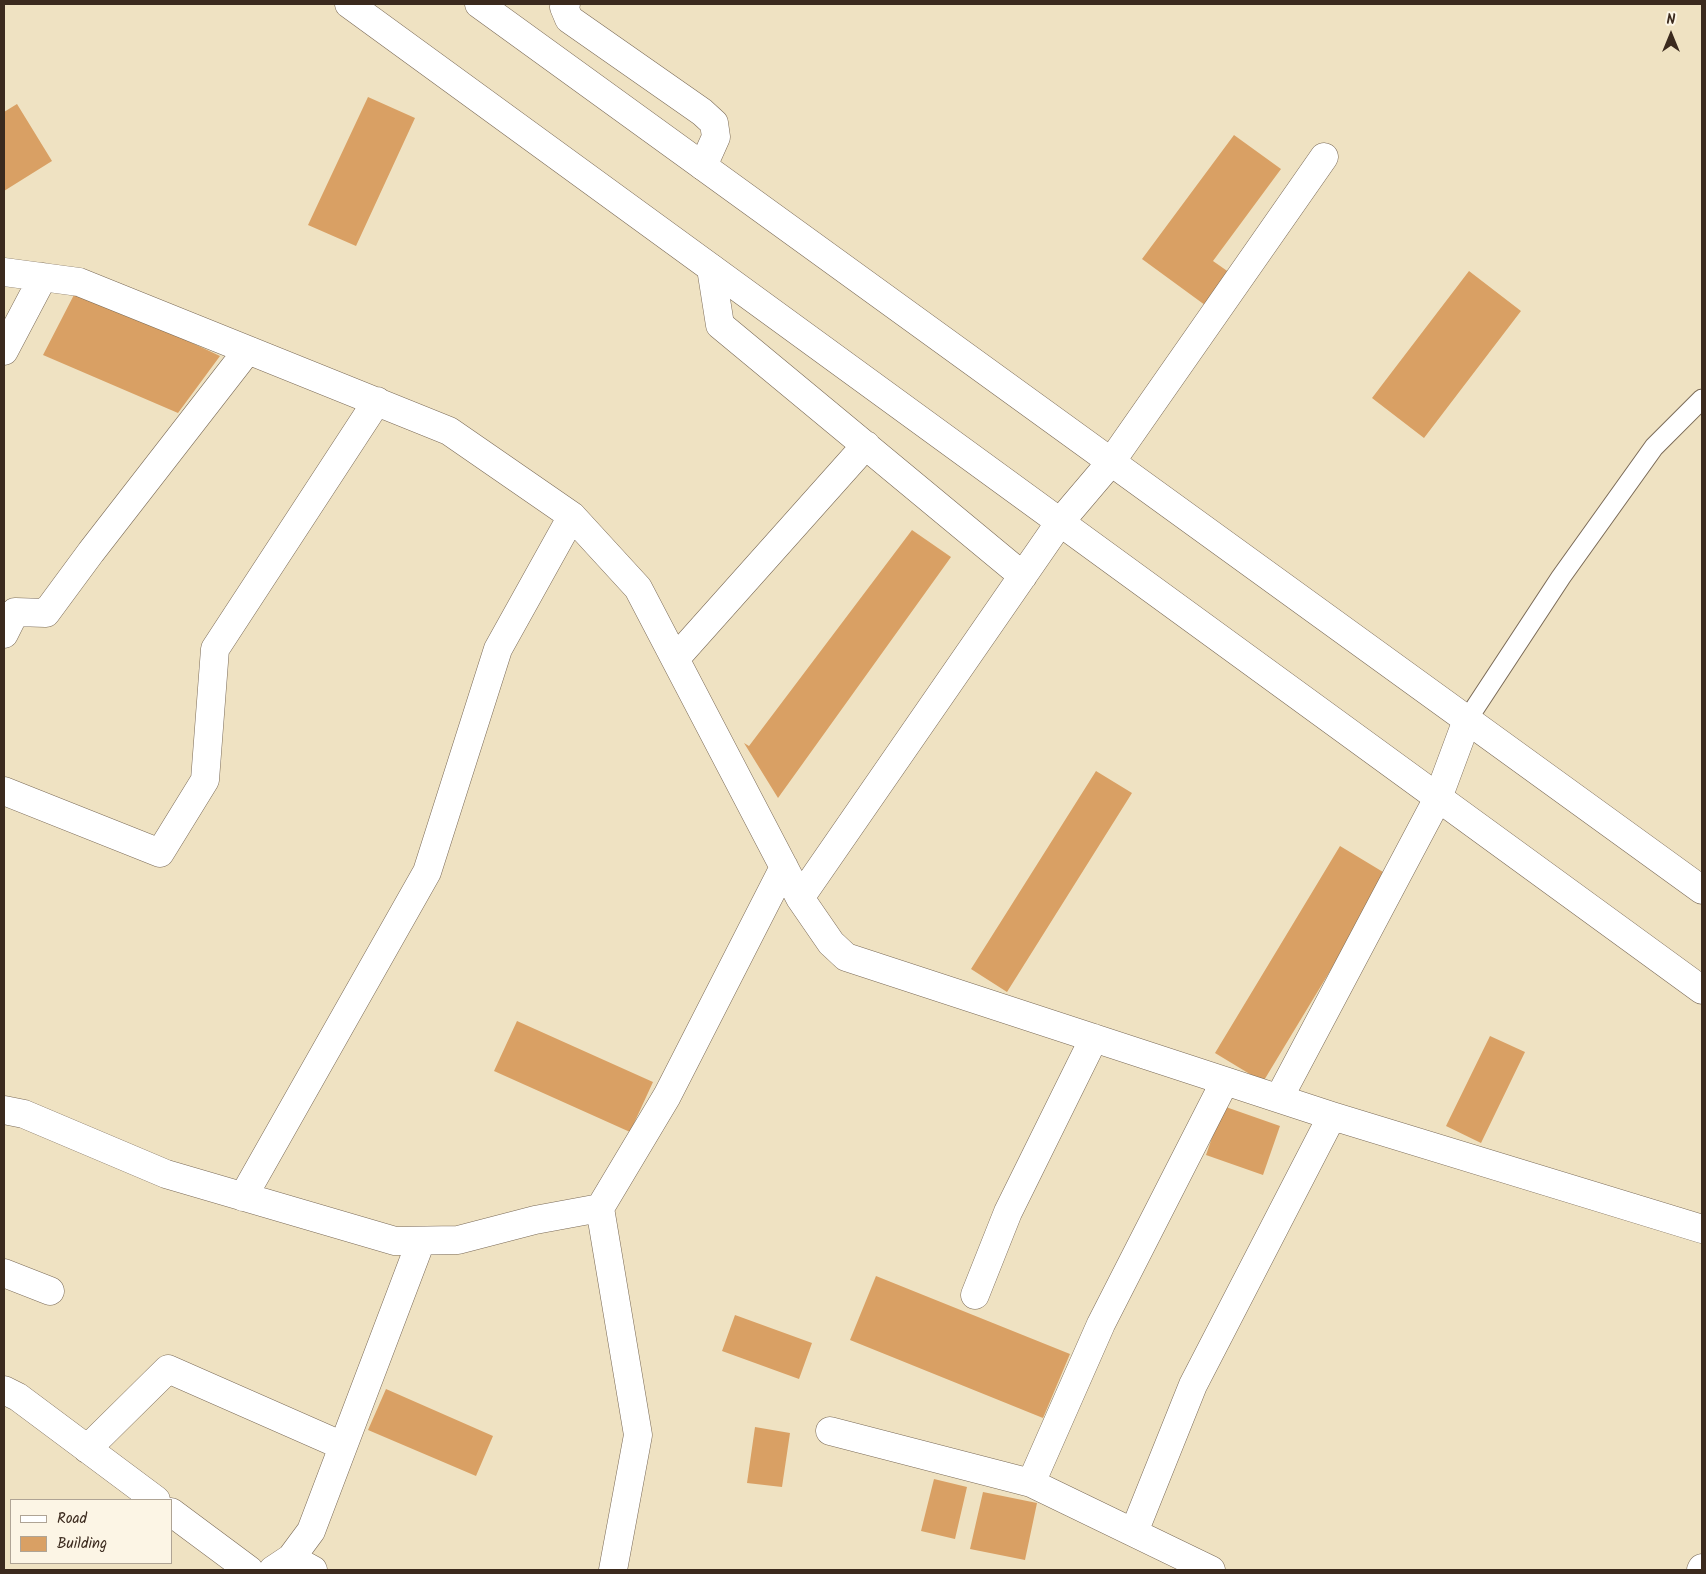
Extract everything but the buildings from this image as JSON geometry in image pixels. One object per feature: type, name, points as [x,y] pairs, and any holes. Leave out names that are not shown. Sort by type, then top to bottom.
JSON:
[{"type":"street","points":[[349,4],[1702,990]]},
{"type":"street","points":[[479,4],[1702,890]]},
{"type":"street","points":[[566,4],[564,7],[569,19],[702,112],[714,123],[716,137],[702,166]]},
{"type":"street","points":[[800,898],[1060,522],[1111,462],[1324,157]]},
{"type":"street","points":[[710,268],[720,325],[1023,576]]},
{"type":"street","points":[[4,272],[79,282],[449,431],[572,516],[638,588],[800,898],[831,943],[846,958],[1332,1116],[1702,1229]]},
{"type":"street","points":[[4,351],[43,277]]},
{"type":"street","points":[[4,634],[15,612],[46,613],[247,351]]},
{"type":"street","points":[[4,791],[160,852],[205,780],[215,649],[377,401]]},
{"type":"street","points":[[676,658],[866,445]]},
{"type":"street","points":[[243,1197],[427,872],[498,649],[572,516]]},
{"type":"street","points":[[1279,1098],[1438,798],[1467,720]]},
{"type":"street","points":[[613,1570],[638,1435],[600,1208],[667,1096],[784,867]]},
{"type":"street","points":[[975,1295],[1008,1212],[1094,1038]]},
{"type":"street","points":[[1031,1483],[1101,1324],[1225,1080]]},
{"type":"street","points":[[4,1110],[24,1114],[166,1174],[395,1241],[458,1240],[535,1220],[600,1208]]},
{"type":"street","points":[[1134,1532],[1193,1385],[1332,1116]]},
{"type":"street","points":[[292,1566],[311,1531],[422,1241]]},
{"type":"street","points":[[4,1273],[50,1291]]},
{"type":"street","points":[[87,1449],[168,1369],[343,1446]]},
{"type":"street","points":[[4,1390],[18,1398],[155,1499]]},
{"type":"street","points":[[830,1431],[1031,1483],[1211,1570]]},
{"type":"street","points":[[172,1513],[239,1567]]},
{"type":"lane","points":[[1467,720],[1561,577],[1654,447],[1702,399]]}]
